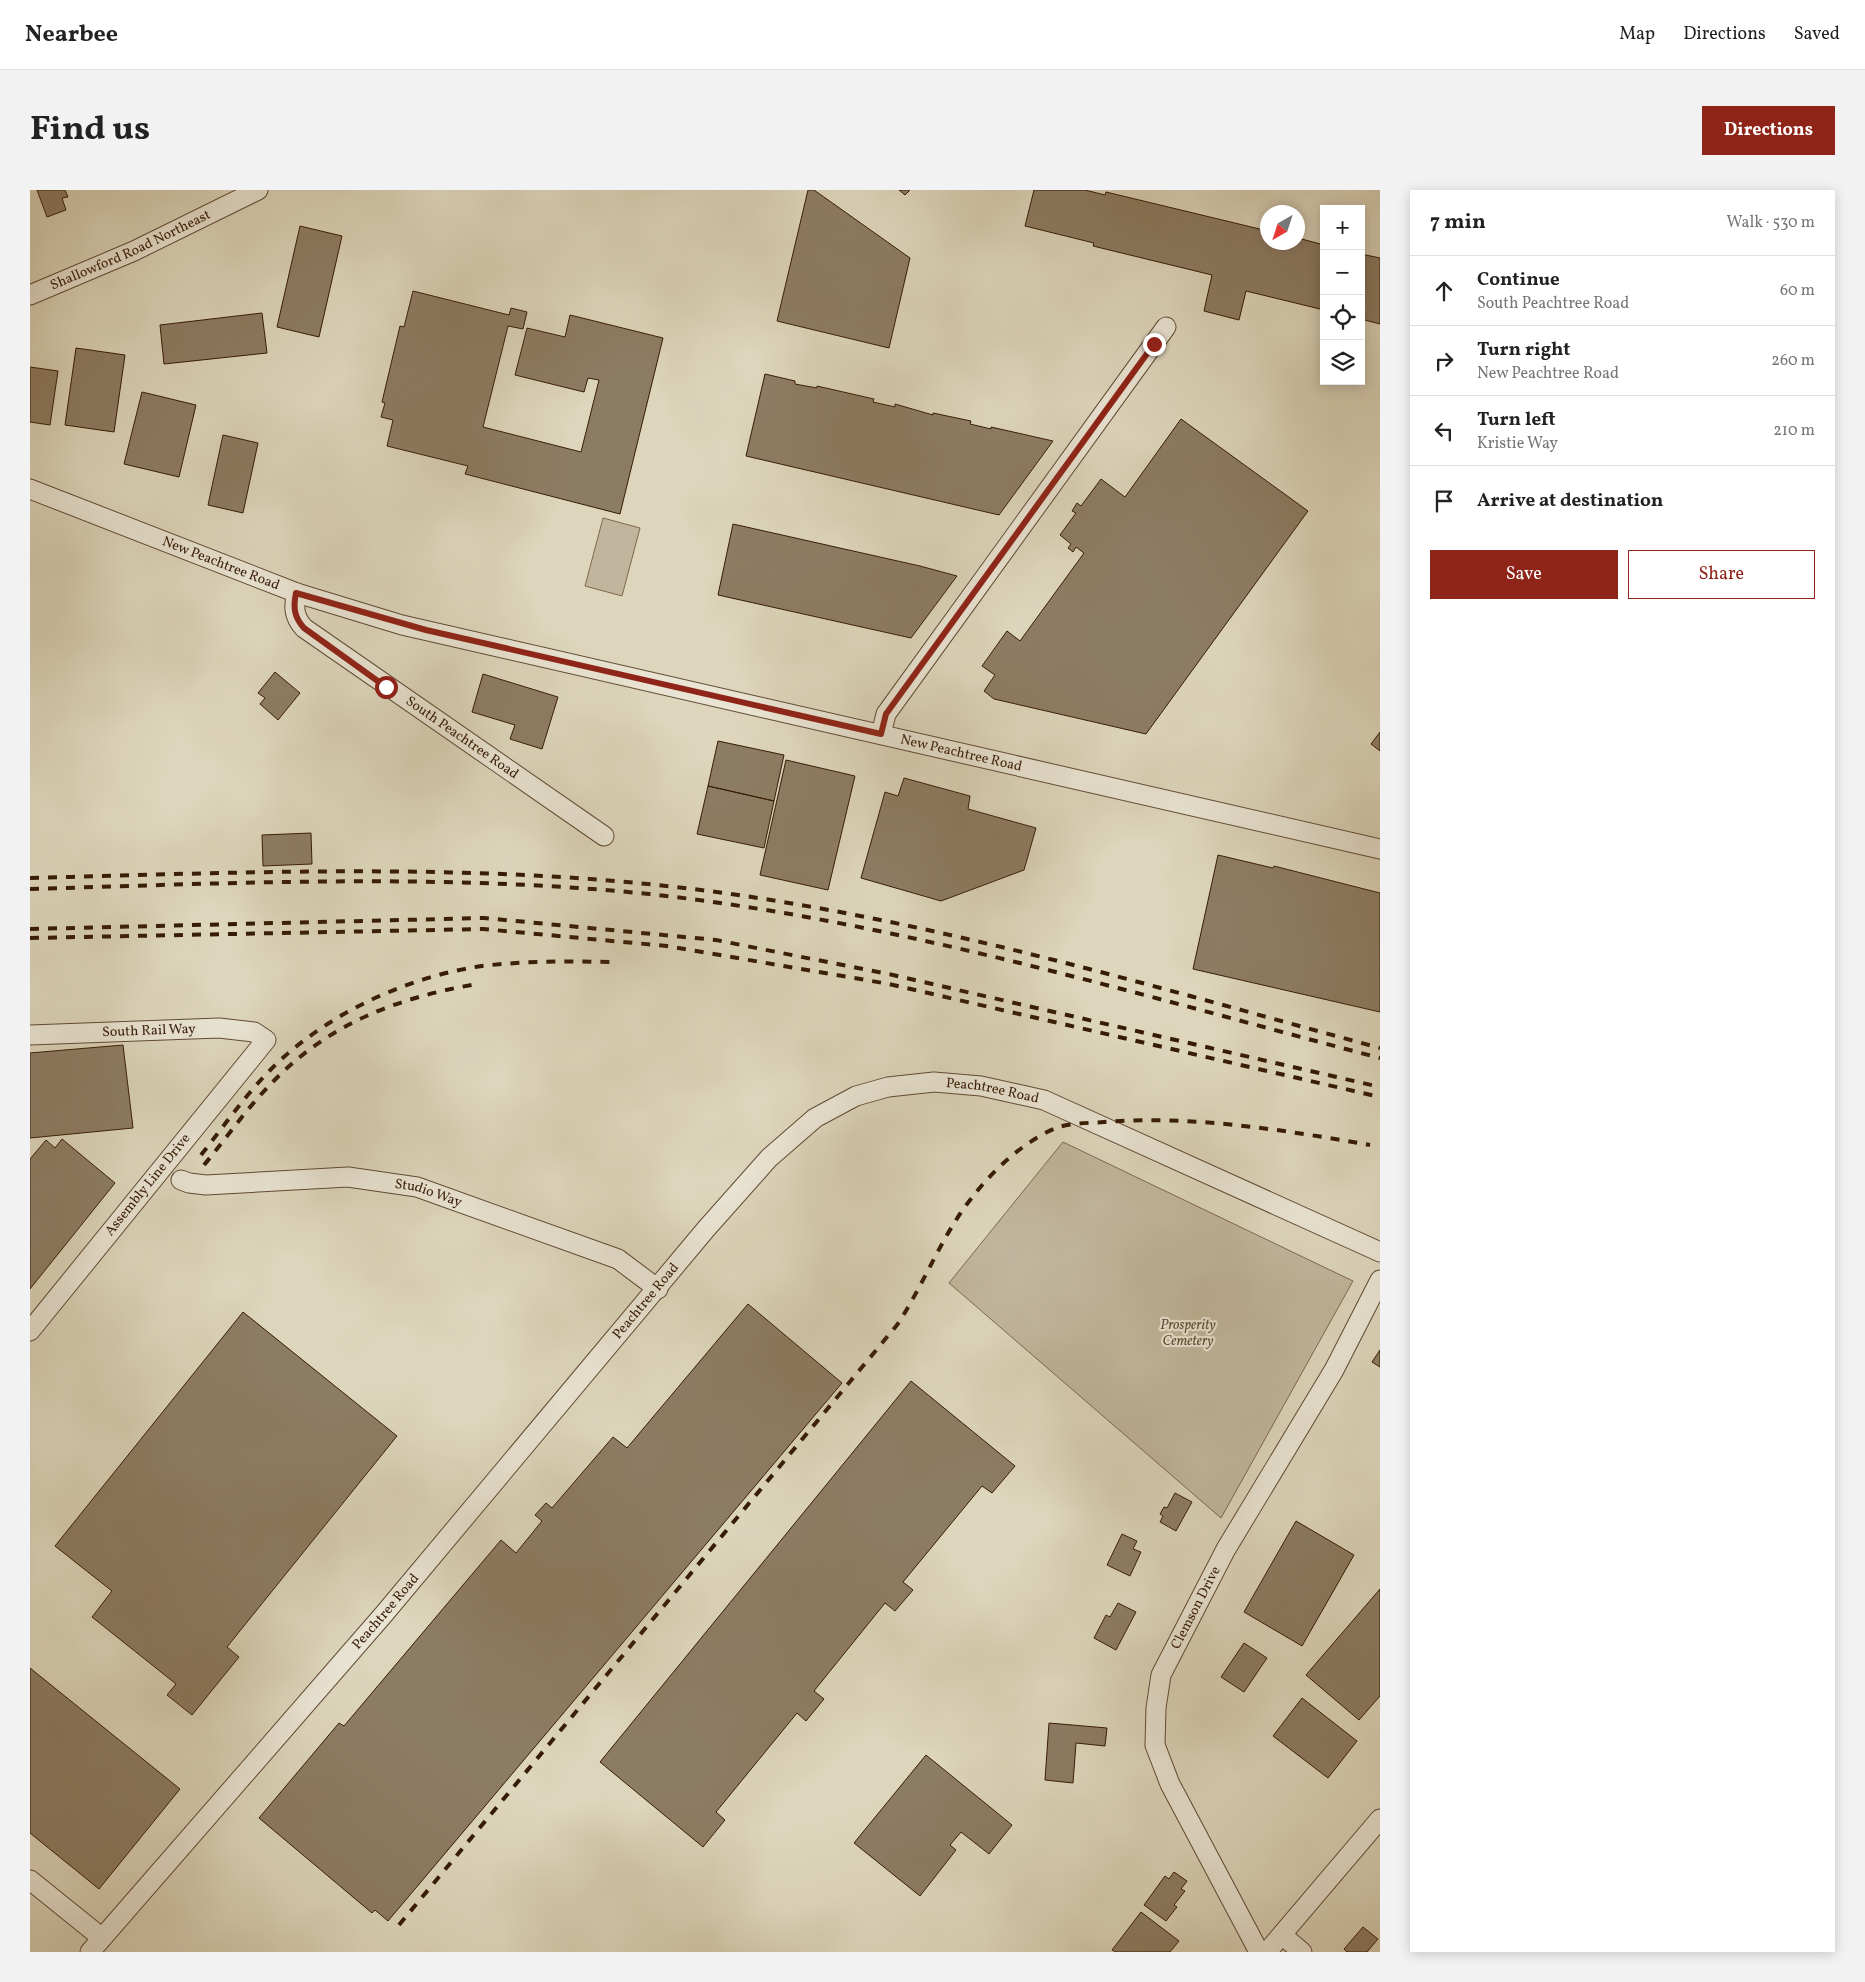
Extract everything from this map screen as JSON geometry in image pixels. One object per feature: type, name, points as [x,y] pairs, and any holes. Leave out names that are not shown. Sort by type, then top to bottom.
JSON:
[{"type":"street","name":"Shallowford Road Northeast","points":[[30,296],[134,251],[258,190]]},
{"type":"street","points":[[881,734],[886,714],[1166,327]]},
{"type":"street","name":"New Peachtree Road","points":[[30,489],[296,593],[426,630],[1380,849]]},
{"type":"street","name":"South Peachtree Road","points":[[296,593],[294,604],[296,620],[304,628],[604,836]]},
{"type":"street","name":"South Rail Way","points":[[30,1035],[219,1028],[254,1032],[266,1040]]},
{"type":"street","name":"Assembly Line Drive","points":[[30,1331],[266,1040]]},
{"type":"street","name":"Peachtree Road","points":[[96,1945],[384,1614],[658,1289],[706,1229],[769,1158],[815,1118],[856,1096],[888,1087],[934,1082],[982,1086],[1044,1100],[1380,1252]]},
{"type":"street","name":"Studio Way","points":[[181,1180],[206,1185],[348,1177],[417,1187],[618,1259],[658,1289]]},
{"type":"street","name":"Clemson Drive","points":[[1259,1952],[1170,1784],[1155,1745],[1156,1708],[1161,1675],[1226,1549],[1334,1370],[1380,1280]]},
{"type":"street","points":[[1267,1952],[1379,1823]]},
{"type":"street","points":[[30,1880],[96,1945]]},
{"type":"street","points":[[1282,1934],[1302,1952]]},
{"type":"green space","points":[[603,518],[640,528],[622,596],[585,586]]},
{"type":"green space","name":"Prosperity Cemetery","points":[[1063,1142],[1353,1281],[1221,1518],[949,1283]]},
{"type":"building","points":[[37,190],[65,190],[68,197],[62,198],[66,210],[47,217]]},
{"type":"building","points":[[808,190],[814,190],[910,258],[889,348],[777,321]]},
{"type":"building","points":[[899,190],[910,190],[905,195]]},
{"type":"building","points":[[1034,190],[1085,190],[1105,195],[1106,192],[1260,229],[1260,250],[1305,250],[1305,240],[1320,244],[1320,309],[1246,291],[1239,320],[1204,311],[1212,275],[1093,246],[1094,243],[1025,226]]},
{"type":"building","points":[[300,226],[342,236],[319,337],[277,327]]},
{"type":"building","points":[[1365,255],[1380,258],[1380,324],[1365,320]]},
{"type":"building","points":[[413,291],[509,315],[511,308],[527,312],[523,329],[508,326],[483,427],[581,452],[599,380],[588,378],[584,392],[515,375],[527,328],[565,337],[570,315],[663,338],[620,514],[465,474],[468,466],[387,446],[393,420],[381,417],[385,403],[382,402],[400,326],[404,327]]},
{"type":"building","points":[[262,313],[267,353],[164,364],[160,325]]},
{"type":"building","points":[[76,348],[125,355],[114,432],[65,425]]},
{"type":"building","points":[[30,367],[58,371],[50,425],[30,422]]},
{"type":"building","points":[[765,374],[795,381],[795,384],[817,388],[817,386],[874,399],[873,402],[895,407],[895,404],[933,415],[933,413],[971,421],[970,424],[991,429],[991,427],[1053,441],[999,515],[746,456]]},
{"type":"building","points":[[142,392],[196,405],[179,477],[124,464]]},
{"type":"building","points":[[1181,419],[1308,511],[1146,734],[994,699],[984,691],[995,675],[982,666],[1007,631],[1020,641],[1084,553],[1076,547],[1073,552],[1068,548],[1071,544],[1060,535],[1076,513],[1072,511],[1077,503],[1081,506],[1101,479],[1125,497]]},
{"type":"building","points":[[223,435],[258,443],[243,513],[208,505]]},
{"type":"building","points":[[733,524],[957,576],[911,638],[718,595]]},
{"type":"building","points":[[275,672],[300,693],[278,720],[260,704],[265,698],[258,693]]},
{"type":"building","points":[[483,674],[558,697],[542,749],[510,739],[515,725],[472,712]]},
{"type":"building","points":[[1380,732],[1380,751],[1371,744]]},
{"type":"building","points":[[718,741],[784,755],[774,801],[708,786]]},
{"type":"building","points":[[786,760],[855,776],[828,890],[760,875]]},
{"type":"building","points":[[904,778],[970,796],[968,809],[1036,828],[1024,870],[941,901],[861,878],[885,792],[898,796]]},
{"type":"building","points":[[708,786],[774,801],[764,848],[697,834]]},
{"type":"building","points":[[311,833],[312,864],[263,866],[262,835]]},
{"type":"building","points":[[1218,855],[1273,868],[1274,866],[1380,893],[1380,1012],[1193,969]]},
{"type":"building","points":[[123,1045],[133,1128],[30,1138],[30,1053]]},
{"type":"building","points":[[62,1139],[115,1183],[30,1289],[30,1159],[46,1140],[55,1148]]},
{"type":"building","points":[[748,1304],[842,1383],[388,1921],[375,1910],[372,1913],[259,1818],[339,1723],[344,1726],[501,1540],[516,1553],[542,1521],[535,1515],[546,1503],[552,1508],[613,1437],[627,1448]]},
{"type":"building","points":[[243,1312],[397,1436],[227,1647],[239,1657],[192,1715],[167,1695],[176,1684],[92,1617],[112,1591],[55,1546]]},
{"type":"building","points":[[1380,1350],[1380,1367],[1372,1362]]},
{"type":"building","points":[[911,1381],[1015,1466],[992,1493],[982,1486],[903,1582],[913,1590],[895,1611],[885,1603],[814,1691],[824,1699],[806,1721],[797,1713],[716,1812],[725,1820],[703,1847],[600,1762]]},
{"type":"building","points":[[1175,1493],[1192,1502],[1176,1531],[1160,1522],[1163,1516],[1160,1514],[1164,1507],[1167,1508]]},
{"type":"building","points":[[1296,1521],[1354,1555],[1302,1646],[1244,1612]]},
{"type":"building","points":[[1122,1534],[1137,1541],[1133,1549],[1141,1552],[1130,1576],[1107,1565]]},
{"type":"building","points":[[1380,1589],[1380,1696],[1359,1720],[1306,1675]]},
{"type":"building","points":[[1118,1603],[1136,1612],[1116,1650],[1094,1638],[1106,1615],[1110,1617]]},
{"type":"building","points":[[1244,1643],[1267,1658],[1244,1692],[1221,1677]]},
{"type":"building","points":[[30,1668],[180,1789],[99,1889],[30,1833]]},
{"type":"building","points":[[1302,1698],[1357,1741],[1328,1778],[1273,1736]]},
{"type":"building","points":[[1049,1723],[1107,1728],[1105,1746],[1076,1743],[1073,1783],[1045,1780]]},
{"type":"building","points":[[926,1755],[1012,1825],[989,1854],[961,1832],[950,1845],[956,1850],[920,1896],[854,1843]]},
{"type":"building","points":[[1174,1872],[1187,1881],[1181,1889],[1185,1891],[1174,1905],[1177,1907],[1166,1921],[1144,1905],[1165,1876],[1169,1879]]},
{"type":"building","points":[[1141,1912],[1179,1941],[1170,1952],[1116,1952],[1112,1950]]},
{"type":"building","points":[[1363,1927],[1378,1939],[1367,1952],[1347,1952],[1344,1949]]},
{"type":"railway","points":[[30,878],[205,873],[381,871],[469,873],[644,884],[731,894],[813,907],[976,941],[1138,982],[1380,1048]]},
{"type":"railway","points":[[30,889],[340,881],[494,884],[649,894],[742,906],[926,941],[1018,962],[1380,1058]]},
{"type":"railway","points":[[30,929],[484,918],[716,940],[893,975],[1380,1087]]},
{"type":"railway","points":[[30,938],[483,929],[667,946],[889,984],[1380,1097]]},
{"type":"railway","points":[[201,1155],[251,1091],[285,1056],[328,1024],[377,997],[429,978],[482,966],[546,962],[611,962]]},
{"type":"railway","points":[[204,1165],[267,1088],[289,1066],[337,1031],[390,1006],[418,997],[477,984]]},
{"type":"railway","points":[[399,1925],[897,1325],[952,1226],[982,1185],[1012,1155],[1035,1139],[1059,1127],[1081,1123],[1137,1120],[1237,1125],[1370,1145]]},
{"type":"route","points":[[386,687],[316,638],[296,620],[294,604],[296,593],[426,630],[881,734],[886,714],[1154,344]]}]
